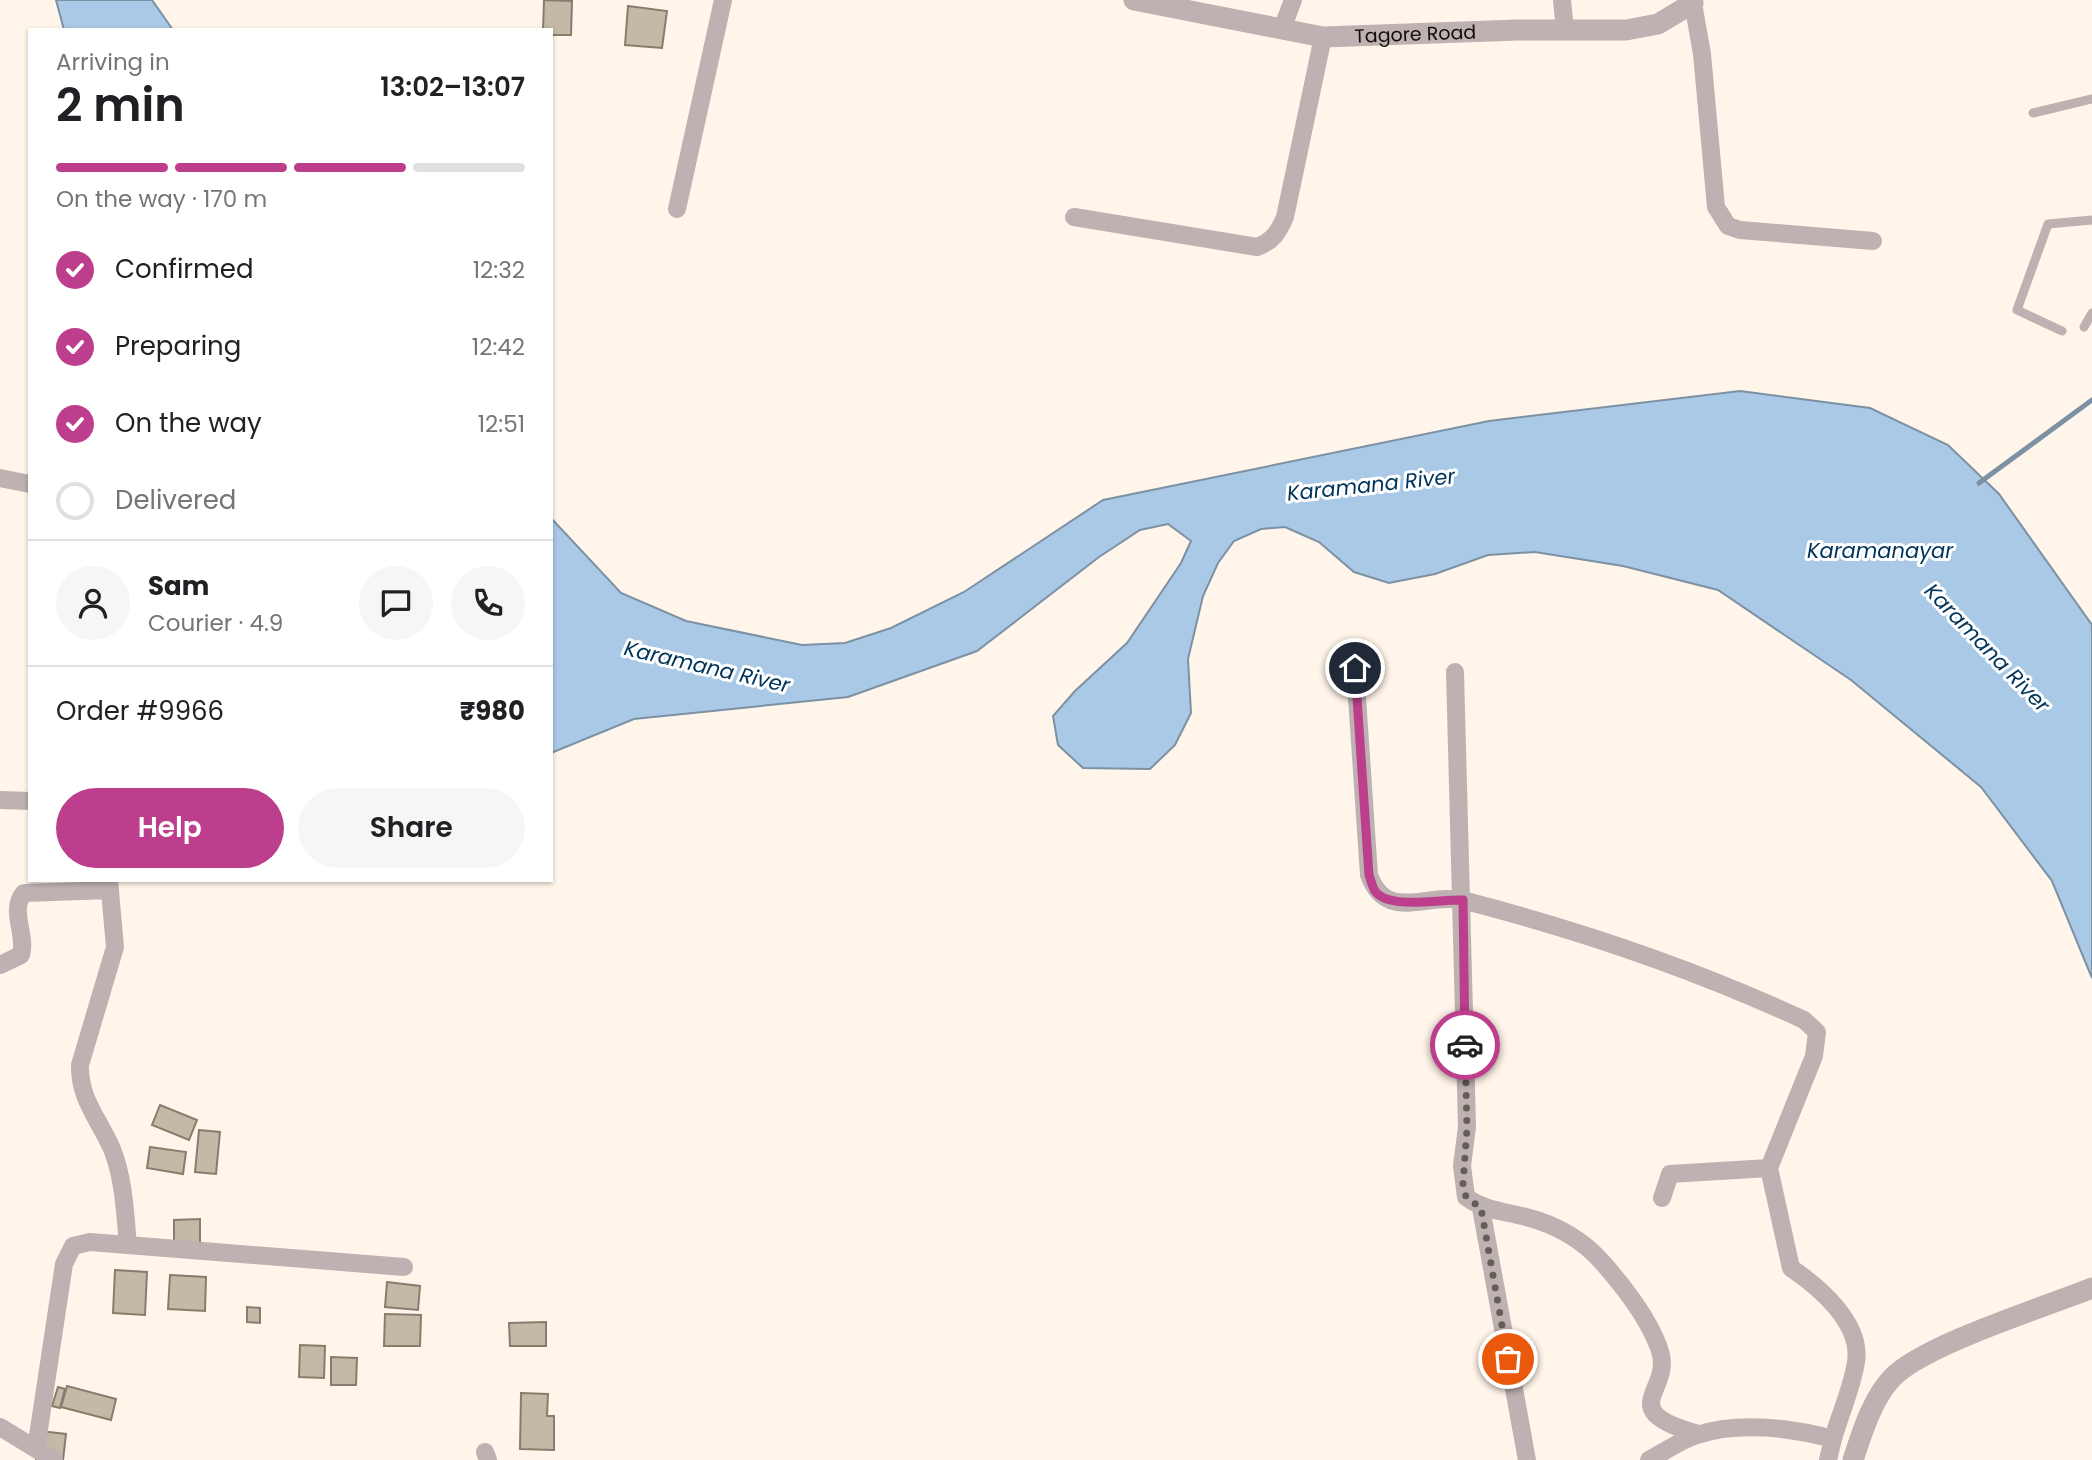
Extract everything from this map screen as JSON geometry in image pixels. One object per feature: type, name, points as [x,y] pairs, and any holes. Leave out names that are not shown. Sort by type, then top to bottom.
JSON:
[{"type":"street","points":[[677,209],[723,0]]},
{"type":"street","points":[[1282,29],[1293,0]]},
{"type":"street","points":[[1562,0],[1565,30]]},
{"type":"street","name":"Tagore Road","points":[[1146,1],[1323,37],[1626,30],[1658,24],[1693,2]]},
{"type":"street","points":[[1693,2],[1702,54],[1713,192],[1720,218],[1728,226],[1740,230],[1872,241]]},
{"type":"street","points":[[1074,217],[1257,247],[1270,243],[1285,217],[1323,37]]},
{"type":"street","points":[[0,478],[28,484]]},
{"type":"street","points":[[1355,668],[1369,875],[1375,892],[1387,900],[1401,903],[1463,900],[1666,962],[1804,1020],[1817,1032],[1814,1056],[1769,1168],[1791,1268],[1821,1288],[1851,1332],[1856,1359],[1828,1460]]},
{"type":"street","points":[[1455,672],[1467,1128],[1462,1175],[1466,1197],[1481,1208],[1551,1224],[1578,1238],[1604,1264],[1634,1303],[1660,1349],[1662,1363],[1650,1401],[1654,1412],[1671,1427],[1698,1434]]},
{"type":"street","points":[[0,800],[28,801]]},
{"type":"street","points":[[0,965],[15,961],[21,955],[18,900],[24,893],[109,885],[115,947],[80,1065],[79,1083],[84,1100],[112,1150],[123,1191],[128,1245]]},
{"type":"street","points":[[1662,1199],[1670,1174],[1769,1168]]},
{"type":"street","points":[[1481,1208],[1527,1460]]},
{"type":"street","points":[[36,1449],[64,1264],[73,1246],[90,1242],[404,1267]]},
{"type":"street","points":[[1853,1460],[1865,1422],[1892,1378],[1930,1353],[2092,1288]]},
{"type":"street","points":[[0,1427],[54,1460]]},
{"type":"street","points":[[1649,1460],[1698,1434],[1746,1428],[1800,1430],[1833,1439]]},
{"type":"lane","points":[[2033,113],[2092,99]]},
{"type":"lane","points":[[2063,331],[2017,310],[2048,224],[2092,220]]},
{"type":"lane","points":[[2084,327],[2092,313]]},
{"type":"water","points":[[56,0],[152,0],[172,28],[63,28]]},
{"type":"water","name":"Karamanayar","points":[[1740,391],[1870,408],[1948,445],[1999,494],[2092,625],[2092,978],[2052,881],[1981,787],[1851,680],[1718,590],[1623,566],[1535,552],[1488,555],[1435,574],[1389,583],[1354,572],[1319,542],[1285,527],[1261,529],[1234,541],[1218,563],[1203,596],[1188,659],[1191,713],[1175,745],[1150,769],[1083,768],[1058,745],[1053,716],[1075,691],[1127,643],[1181,563],[1191,541],[1168,524],[1140,530],[1099,557],[977,651],[848,697],[634,719],[553,752],[553,520],[621,593],[686,621],[802,645],[845,643],[891,628],[964,592],[1103,500],[1489,421]]},
{"type":"building","points":[[544,0],[572,1],[571,35],[553,35],[553,28],[543,28]]},
{"type":"building","points":[[628,6],[667,11],[662,48],[625,45]]},
{"type":"building","points":[[160,1105],[197,1120],[189,1140],[152,1125]]},
{"type":"building","points":[[199,1130],[220,1132],[216,1174],[195,1172]]},
{"type":"building","points":[[150,1147],[186,1152],[183,1174],[147,1168]]},
{"type":"building","points":[[200,1219],[200,1254],[174,1254],[174,1220]]},
{"type":"building","points":[[115,1270],[147,1272],[145,1315],[113,1313]]},
{"type":"building","points":[[170,1275],[206,1277],[205,1311],[168,1309]]},
{"type":"building","points":[[387,1282],[420,1286],[418,1310],[385,1307]]},
{"type":"building","points":[[247,1307],[260,1308],[260,1323],[247,1322]]},
{"type":"building","points":[[385,1314],[421,1315],[420,1346],[384,1346]]},
{"type":"building","points":[[546,1322],[546,1346],[510,1346],[509,1323]]},
{"type":"building","points":[[300,1345],[325,1346],[324,1378],[299,1377]]},
{"type":"building","points":[[331,1357],[357,1358],[356,1385],[331,1385]]},
{"type":"building","points":[[67,1386],[116,1399],[111,1420],[61,1407]]},
{"type":"building","points":[[58,1387],[65,1389],[60,1408],[52,1406]]},
{"type":"building","points":[[521,1393],[548,1394],[547,1416],[554,1416],[554,1450],[520,1449]]},
{"type":"building","points":[[40,1431],[66,1434],[63,1460],[36,1460]]},
{"type":"waterway","points":[[1979,483],[2092,400]]},
{"type":"way so far","points":[[1465,1045],[1467,1128],[1462,1166],[1463,1184],[1466,1197],[1481,1208],[1508,1359]]},
{"type":"route","points":[[1355,668],[1369,875],[1375,892],[1387,900],[1401,903],[1439,899],[1463,900],[1465,1045]]},
{"type":"water label","name":"Karamana River","points":[[1371,485]]},
{"type":"water label","name":"Karamana River","points":[[1987,648]]},
{"type":"water label","name":"Karamana River","points":[[707,667]]}]
